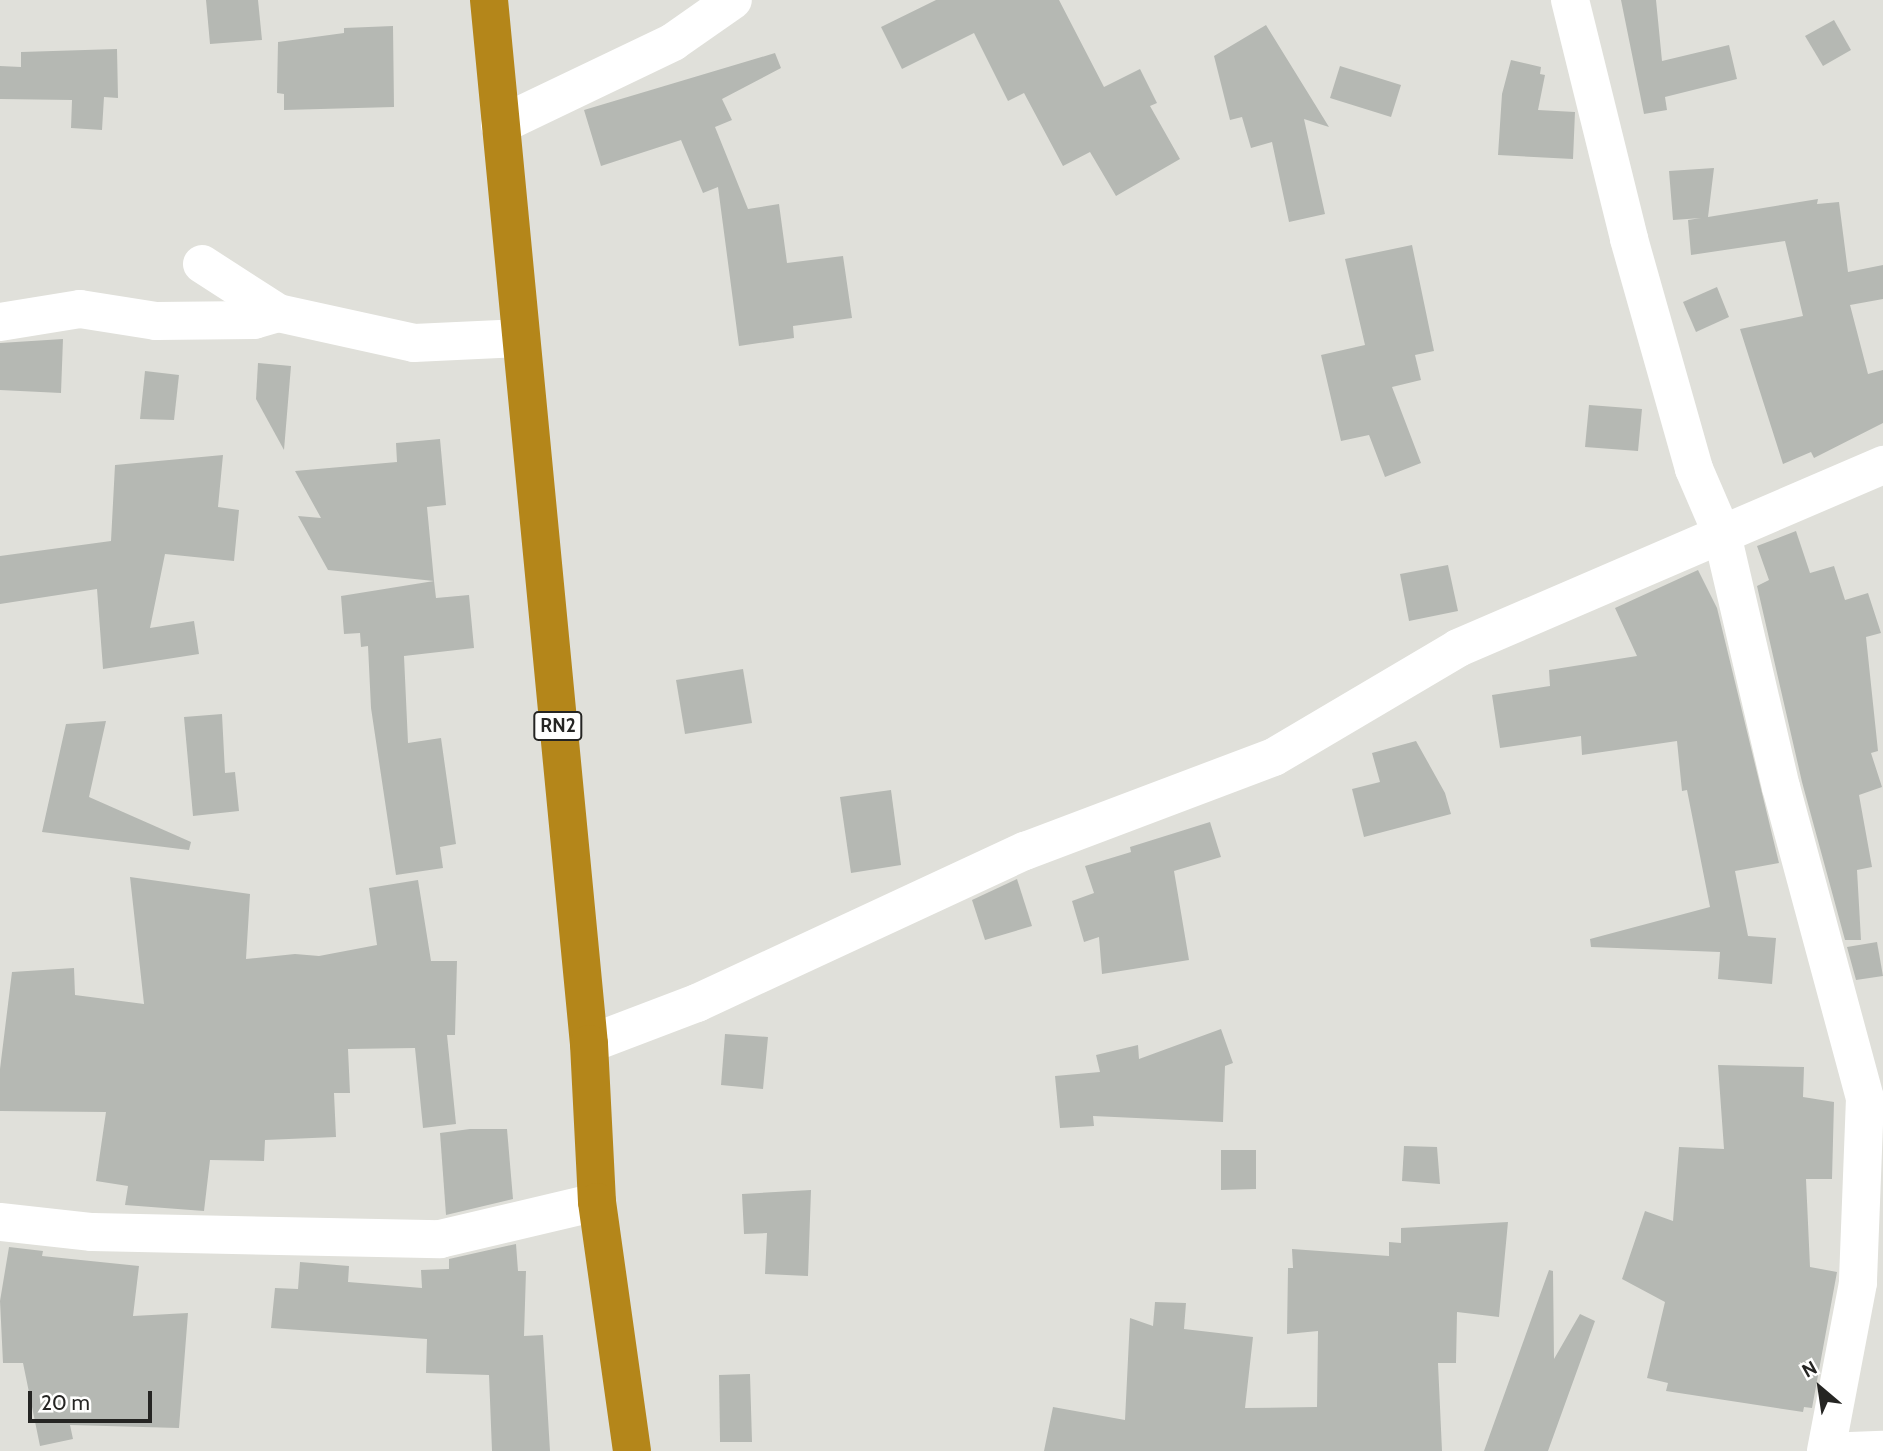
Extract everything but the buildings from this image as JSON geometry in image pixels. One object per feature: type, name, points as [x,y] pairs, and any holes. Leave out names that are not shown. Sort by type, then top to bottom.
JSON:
[{"type":"highway","name":"RN2","points":[[489,0],[589,1044],[597,1202],[632,1451]]},
{"type":"street","points":[[500,125],[673,42],[733,0]]},
{"type":"street","points":[[1570,0],[1629,239],[1694,469],[1722,534],[1781,786],[1865,1098],[1858,1283],[1826,1451]]},
{"type":"street","points":[[202,264],[278,313],[414,343],[521,338]]},
{"type":"street","points":[[0,322],[80,309],[156,321],[254,320],[278,313]]},
{"type":"street","points":[[589,1044],[697,1003],[1025,851],[1274,757],[1458,648],[1883,465]]},
{"type":"street","points":[[0,1222],[92,1232],[440,1239],[597,1202]]},
{"type":"street","points":[[1850,1451],[1883,1450]]}]
